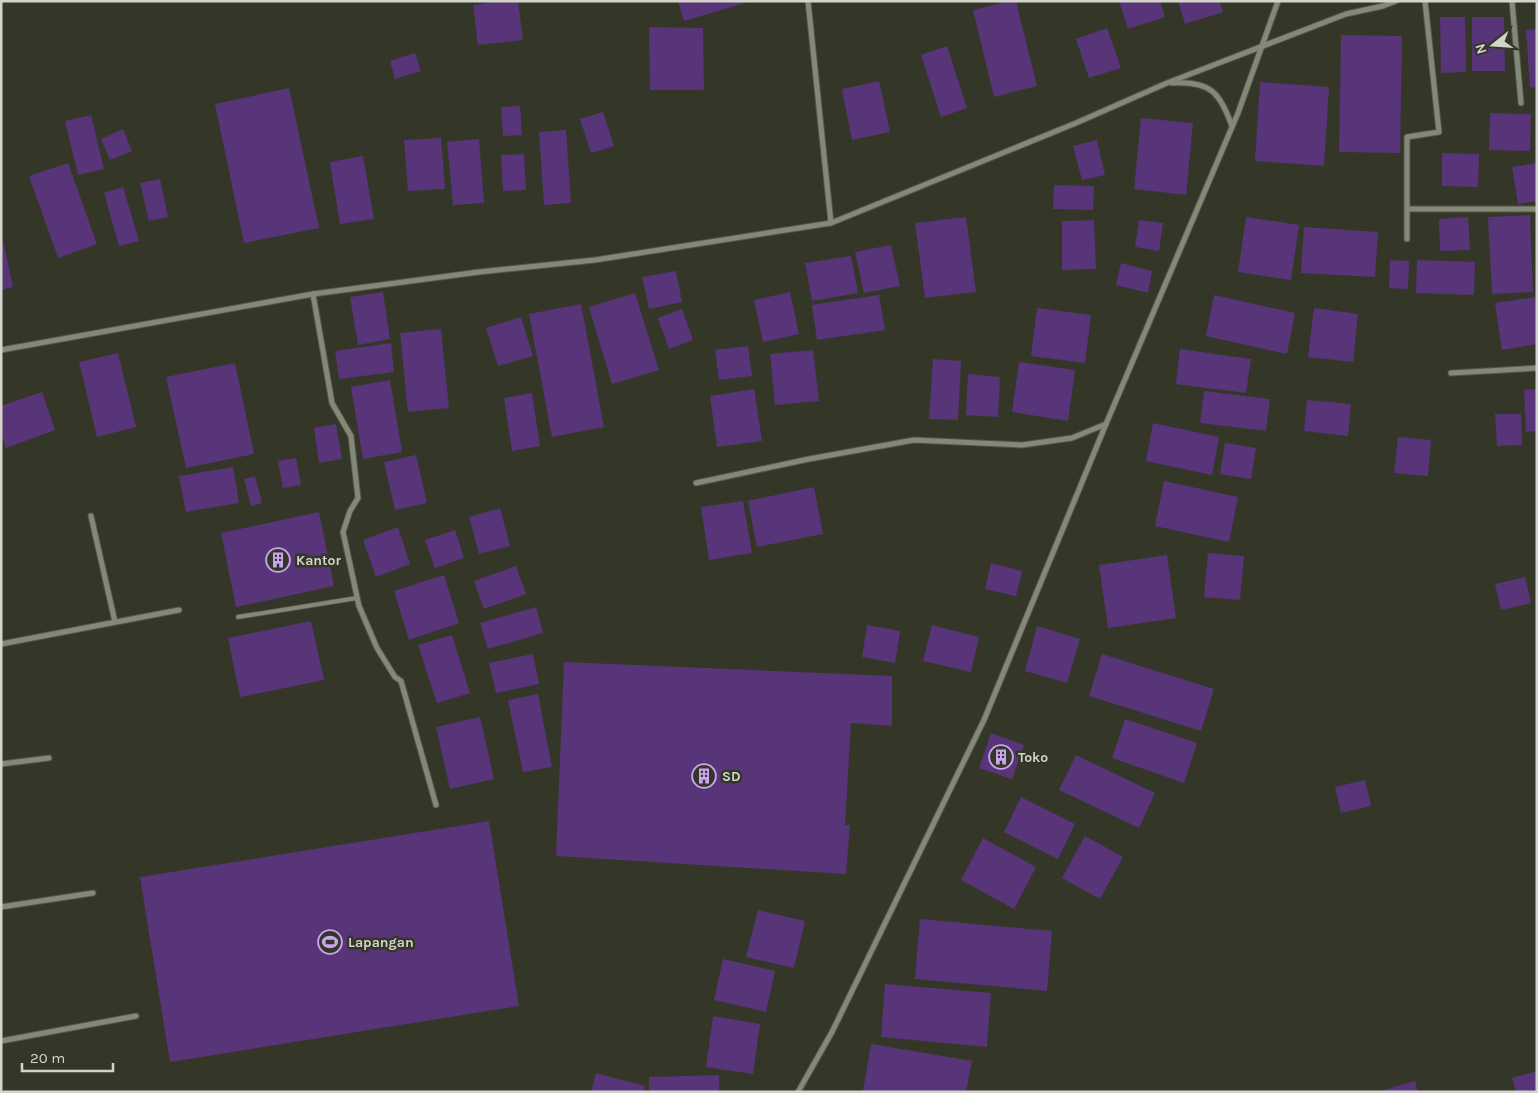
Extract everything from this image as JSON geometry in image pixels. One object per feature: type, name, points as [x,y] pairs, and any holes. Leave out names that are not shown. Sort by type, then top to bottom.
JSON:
[{"type":"street","points":[[808,1],[831,223]]},
{"type":"street","points":[[798,1092],[832,1032],[984,720],[1232,126],[1278,1]]},
{"type":"street","points":[[1,350],[313,294],[479,272],[595,260],[831,223],[1076,123],[1167,83],[1346,14],[1383,6],[1396,1]]},
{"type":"street","points":[[1407,239],[1407,137],[1438,132],[1425,1]]},
{"type":"street","points":[[1512,1],[1521,103]]},
{"type":"street","points":[[1167,83],[1180,82],[1208,88],[1223,104],[1232,126]]},
{"type":"street","points":[[1408,210],[1537,209]]},
{"type":"street","points":[[313,294],[332,403],[351,436],[358,498],[350,511],[343,532],[357,598],[377,648],[395,677],[401,681],[436,805]]},
{"type":"street","points":[[1451,373],[1537,368]]},
{"type":"street","points":[[696,482],[809,458],[914,440],[1022,445],[1072,438],[1106,424]]},
{"type":"street","points":[[91,516],[115,622]]},
{"type":"street","points":[[1,644],[178,610]]},
{"type":"street","points":[[1,764],[50,758]]},
{"type":"street","points":[[1,907],[93,893]]},
{"type":"street","points":[[1,1041],[136,1016]]},
{"type":"lane","points":[[238,617],[357,598]]},
{"type":"building","points":[[518,1],[523,40],[478,45],[473,5]]},
{"type":"building","points":[[678,1],[748,1],[748,2],[684,21]]},
{"type":"building","points":[[1016,1],[1037,86],[994,97],[973,10]]},
{"type":"building","points":[[1119,1],[1160,1],[1165,17],[1128,29]]},
{"type":"building","points":[[1178,1],[1219,1],[1223,12],[1185,24]]},
{"type":"building","points":[[1440,17],[1465,17],[1466,72],[1441,73]]},
{"type":"building","points":[[1472,17],[1504,17],[1505,71],[1472,71]]},
{"type":"building","points":[[649,27],[703,28],[704,90],[650,90]]},
{"type":"building","points":[[1107,28],[1121,68],[1089,78],[1076,39]]},
{"type":"building","points":[[1537,29],[1537,87],[1530,88],[1526,30]]},
{"type":"building","points":[[1341,35],[1402,36],[1400,153],[1339,152]]},
{"type":"building","points":[[947,46],[967,108],[941,117],[921,55]]},
{"type":"building","points":[[415,53],[421,71],[395,79],[390,61]]},
{"type":"building","points":[[879,81],[890,132],[852,140],[842,89]]},
{"type":"building","points":[[1260,82],[1329,87],[1324,166],[1255,161]]},
{"type":"building","points":[[289,88],[319,228],[244,243],[215,104]]},
{"type":"building","points":[[520,106],[522,135],[503,136],[501,107]]},
{"type":"building","points":[[603,112],[614,146],[591,153],[580,119]]},
{"type":"building","points":[[1490,113],[1531,114],[1530,151],[1489,150]]},
{"type":"building","points":[[91,115],[104,169],[78,175],[65,121]]},
{"type":"building","points":[[1141,118],[1193,123],[1186,195],[1134,189]]},
{"type":"building","points":[[123,129],[132,151],[110,160],[101,139]]},
{"type":"building","points":[[566,130],[571,203],[544,205],[539,132]]},
{"type":"building","points":[[441,138],[445,189],[408,191],[404,140]]},
{"type":"building","points":[[479,139],[484,203],[453,205],[447,142]]},
{"type":"building","points":[[1097,140],[1105,175],[1082,180],[1073,146]]},
{"type":"building","points":[[1442,153],[1479,154],[1478,187],[1442,186]]},
{"type":"building","points":[[524,154],[526,190],[503,191],[501,155]]},
{"type":"building","points":[[363,156],[374,219],[340,224],[330,162]]},
{"type":"building","points":[[68,163],[97,244],[58,258],[29,176]]},
{"type":"building","points":[[1537,163],[1537,201],[1518,204],[1512,167]]},
{"type":"building","points":[[160,179],[168,217],[149,221],[140,183]]},
{"type":"building","points":[[1054,185],[1094,186],[1093,210],[1053,209]]},
{"type":"building","points":[[123,187],[139,241],[119,246],[104,193]]},
{"type":"building","points":[[1530,215],[1533,292],[1492,294],[1488,217]]},
{"type":"building","points":[[966,217],[976,292],[925,298],[915,223]]},
{"type":"building","points":[[1246,217],[1299,225],[1291,280],[1238,272]]},
{"type":"building","points":[[1468,217],[1470,250],[1440,251],[1439,219]]},
{"type":"building","points":[[1094,220],[1096,269],[1062,270],[1062,221]]},
{"type":"building","points":[[1139,220],[1163,223],[1159,251],[1135,247]]},
{"type":"building","points":[[1304,227],[1378,232],[1375,277],[1301,273]]},
{"type":"building","points":[[1,240],[3,240],[13,287],[1,290]]},
{"type":"building","points":[[891,245],[900,286],[864,293],[855,252]]},
{"type":"building","points":[[851,256],[858,293],[812,301],[805,263]]},
{"type":"building","points":[[1390,260],[1409,261],[1408,289],[1389,288]]},
{"type":"building","points":[[1417,260],[1475,262],[1474,295],[1416,293]]},
{"type":"building","points":[[1121,263],[1152,271],[1148,293],[1116,285]]},
{"type":"building","points":[[676,271],[682,302],[649,309],[642,277]]},
{"type":"building","points":[[383,292],[390,339],[358,345],[350,297]]},
{"type":"building","points":[[790,292],[799,334],[763,342],[754,300]]},
{"type":"building","points":[[635,293],[659,370],[612,384],[589,307]]},
{"type":"building","points":[[879,295],[885,330],[817,340],[812,305]]},
{"type":"building","points":[[1214,295],[1295,313],[1287,354],[1206,336]]},
{"type":"building","points":[[1535,297],[1537,344],[1502,350],[1495,303]]},
{"type":"building","points":[[581,304],[604,427],[552,437],[529,314]]},
{"type":"building","points":[[1037,308],[1091,315],[1085,363],[1031,356]]},
{"type":"building","points":[[1314,308],[1358,314],[1353,362],[1308,357]]},
{"type":"building","points":[[682,309],[693,340],[669,349],[658,318]]},
{"type":"building","points":[[521,317],[533,356],[498,366],[486,328]]},
{"type":"building","points":[[441,329],[449,408],[408,412],[400,333]]},
{"type":"building","points":[[391,343],[394,372],[339,379],[335,351]]},
{"type":"building","points":[[748,346],[752,376],[719,380],[715,350]]},
{"type":"building","points":[[1180,349],[1251,359],[1246,393],[1176,384]]},
{"type":"building","points":[[813,350],[819,401],[775,405],[770,354]]},
{"type":"building","points":[[118,353],[136,427],[97,437],[79,362]]},
{"type":"building","points":[[933,359],[961,361],[958,420],[929,419]]},
{"type":"building","points":[[1019,362],[1075,370],[1068,421],[1012,412]]},
{"type":"building","points":[[235,363],[254,454],[186,468],[166,377]]},
{"type":"building","points":[[968,374],[1000,377],[998,417],[966,415]]},
{"type":"building","points":[[390,380],[402,452],[363,459],[351,387]]},
{"type":"building","points":[[754,389],[762,441],[717,447],[710,396]]},
{"type":"building","points":[[1537,389],[1537,431],[1526,432],[1524,390]]},
{"type":"building","points":[[1204,391],[1270,399],[1266,431],[1200,423]]},
{"type":"building","points":[[42,392],[55,430],[6,448],[1,433],[1,406]]},
{"type":"building","points":[[532,393],[540,446],[512,451],[504,398]]},
{"type":"building","points":[[1307,400],[1351,404],[1348,436],[1304,431]]},
{"type":"building","points":[[1495,414],[1521,414],[1522,445],[1497,446]]},
{"type":"building","points":[[1153,423],[1219,437],[1212,475],[1146,461]]},
{"type":"building","points":[[336,424],[342,459],[319,463],[314,428]]},
{"type":"building","points":[[1398,437],[1431,440],[1428,476],[1394,473]]},
{"type":"building","points":[[1225,443],[1256,448],[1251,479],[1220,474]]},
{"type":"building","points":[[416,455],[427,503],[395,510],[384,462]]},
{"type":"building","points":[[296,458],[301,485],[283,488],[278,461]]},
{"type":"building","points":[[233,467],[239,503],[186,512],[179,476]]},
{"type":"building","points":[[255,476],[262,503],[251,506],[244,479]]},
{"type":"building","points":[[1164,481],[1238,497],[1229,542],[1155,526]]},
{"type":"building","points":[[814,487],[823,534],[757,547],[748,501]]},
{"type":"building","points":[[743,501],[752,553],[709,560],[701,507]]},
{"type":"building","points":[[500,508],[510,546],[479,554],[469,517]]},
{"type":"building","name":"Kantor","points":[[319,512],[334,586],[236,607],[221,533]]},
{"type":"building","points":[[398,527],[410,564],[376,577],[363,540]]},
{"type":"building","points":[[455,530],[464,558],[435,568],[425,540]]},
{"type":"building","points":[[1208,553],[1244,556],[1240,600],[1204,597]]},
{"type":"building","points":[[1167,555],[1176,618],[1108,628],[1099,565]]},
{"type":"building","points":[[991,563],[1022,571],[1016,596],[985,589]]},
{"type":"building","points":[[516,566],[526,594],[484,609],[474,581]]},
{"type":"building","points":[[444,575],[459,623],[409,640],[394,591]]},
{"type":"building","points":[[1525,577],[1531,603],[1501,610],[1495,584]]},
{"type":"building","points":[[536,607],[543,633],[488,649],[480,623]]},
{"type":"building","points":[[311,621],[324,680],[240,697],[228,638]]},
{"type":"building","points":[[867,625],[900,631],[895,663],[862,657]]},
{"type":"building","points":[[932,625],[979,637],[971,672],[923,661]]},
{"type":"building","points":[[1037,626],[1080,639],[1067,683],[1025,671]]},
{"type":"building","points":[[452,635],[470,693],[437,703],[418,645]]},
{"type":"building","points":[[533,654],[539,684],[496,693],[489,663]]},
{"type":"building","points":[[1102,654],[1214,689],[1201,731],[1089,696]]},
{"type":"building","name":"SD","points":[[564,662],[892,676],[892,726],[851,723],[845,825],[850,825],[846,874],[556,856]]},
{"type":"building","points":[[538,694],[552,767],[523,772],[508,700]]},
{"type":"building","points":[[480,717],[494,779],[450,789],[436,727]]},
{"type":"building","points":[[1125,719],[1197,743],[1184,783],[1112,758]]},
{"type":"building","name":"Toko","points":[[991,733],[1024,745],[1012,779],[979,768]]},
{"type":"building","points":[[1076,755],[1155,793],[1139,828],[1059,790]]},
{"type":"building","points":[[1365,780],[1371,806],[1341,813],[1335,787]]},
{"type":"building","points":[[1021,797],[1075,824],[1058,859],[1004,832]]},
{"type":"building","name":"Lapangan","points":[[489,821],[519,1006],[170,1062],[140,877]]},
{"type":"building","points":[[1085,836],[1123,857],[1100,899],[1062,878]]},
{"type":"building","points":[[983,838],[1036,867],[1014,909],[961,880]]},
{"type":"building","points":[[758,910],[805,921],[794,968],[746,957]]},
{"type":"building","points":[[920,919],[1052,931],[1047,991],[915,979]]},
{"type":"building","points":[[723,959],[775,971],[766,1012],[714,1000]]},
{"type":"building","points":[[885,984],[991,993],[987,1047],[881,1037]]},
{"type":"building","points":[[713,1016],[760,1024],[753,1074],[706,1067]]},
{"type":"building","points":[[871,1044],[972,1061],[966,1092],[863,1091]]},
{"type":"building","points":[[1537,1071],[1537,1092],[1516,1092],[1512,1078]]},
{"type":"building","points":[[596,1073],[645,1086],[644,1092],[591,1092]]},
{"type":"building","points":[[719,1075],[719,1092],[649,1092],[649,1077]]},
{"type":"building","points":[[1415,1081],[1418,1092],[1381,1092],[1381,1091]]},
{"type":"place","name":"Kantor","points":[[278,560]]},
{"type":"place","name":"Toko","points":[[1001,757]]},
{"type":"place","name":"SD","points":[[704,776]]},
{"type":"place","name":"Lapangan","points":[[330,942]]}]
